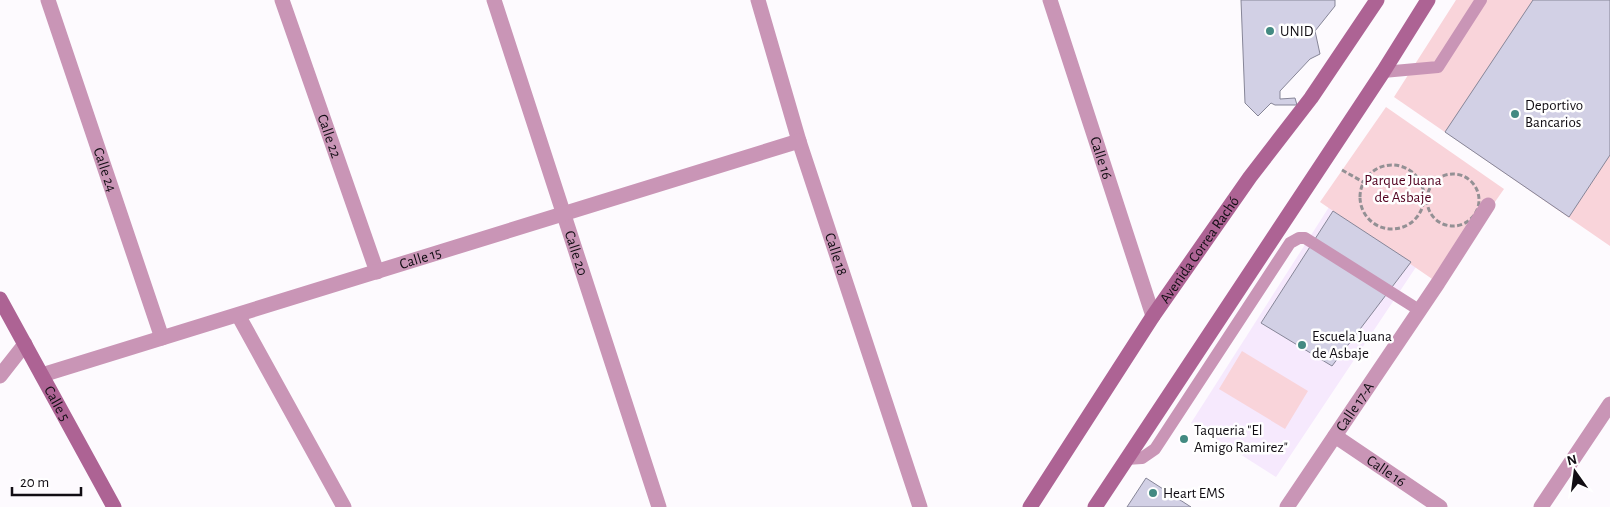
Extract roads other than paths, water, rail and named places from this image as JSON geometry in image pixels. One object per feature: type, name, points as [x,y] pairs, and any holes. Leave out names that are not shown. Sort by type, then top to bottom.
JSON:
[{"type":"main road","name":"Avenida Correa Rachó","points":[[1030,507],[1153,316],[1250,177],[1310,98],[1377,0]]},
{"type":"main road","points":[[1095,507],[1383,72],[1428,0]]},
{"type":"main road","name":"Calle 5","points":[[0,300],[114,507]]},
{"type":"street","name":"Calle 24","points":[[48,0],[162,338]]},
{"type":"street","name":"Calle 22","points":[[282,0],[377,272]]},
{"type":"street","name":"Calle 20","points":[[494,0],[659,507]]},
{"type":"street","name":"Calle 18","points":[[758,0],[799,141],[920,507]]},
{"type":"street","name":"Calle 16","points":[[1050,0],[1153,316]]},
{"type":"street","name":"Calle 15","points":[[42,375],[799,141]]},
{"type":"street","name":"Calle 17-A","points":[[1287,507],[1488,204]]},
{"type":"street","points":[[238,315],[344,507]]},
{"type":"street","points":[[0,376],[25,344]]},
{"type":"street","points":[[1541,507],[1610,404]]},
{"type":"street","name":"Calle 16","points":[[1334,436],[1440,507]]},
{"type":"lane","points":[[1383,72],[1438,67],[1481,0]]},
{"type":"lane","points":[[1126,460],[1142,458],[1155,449],[1290,243],[1299,238],[1305,238],[1419,310]]},
{"type":"place","name":"UNID","points":[[1270,31]]},
{"type":"place","name":"Deportivo Bancarios","points":[[1515,114]]},
{"type":"place","name":"Escuela Juana de Asbaje","points":[[1302,345]]},
{"type":"place","name":"Taqueria \"El Amigo Ramirez\"","points":[[1184,439]]},
{"type":"place","name":"Heart EMS","points":[[1153,493]]},
{"type":"park label","name":"Parque Juana de Asbaje","points":[[1403,188]]}]
